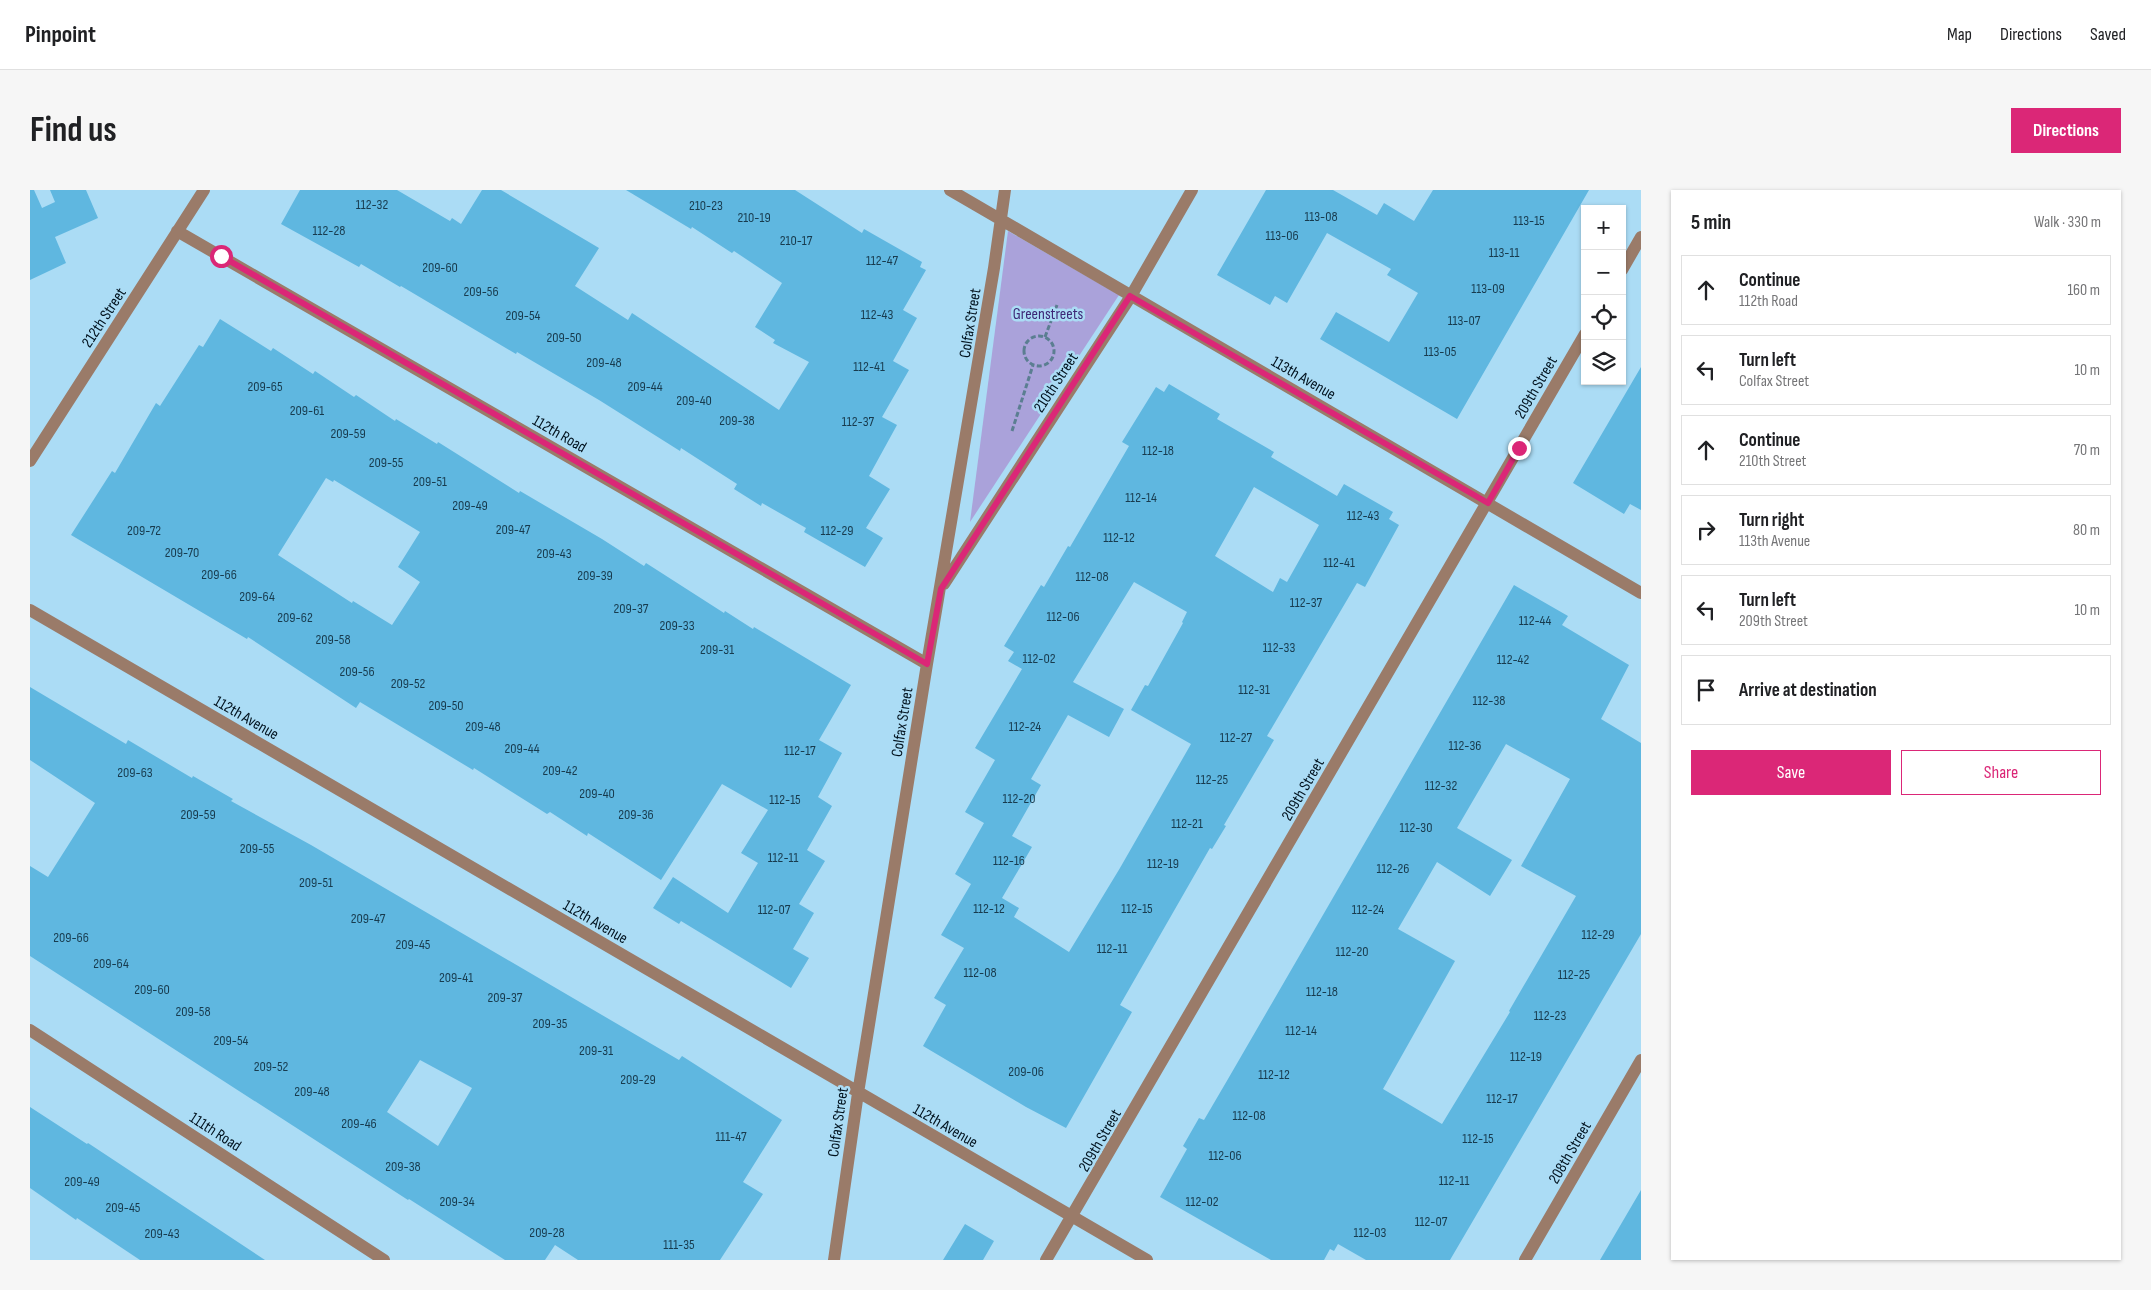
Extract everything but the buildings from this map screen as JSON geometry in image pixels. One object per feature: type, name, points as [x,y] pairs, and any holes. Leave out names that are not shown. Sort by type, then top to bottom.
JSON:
[{"type":"street","name":"212th Street","points":[[30,461],[204,190]]},
{"type":"street","name":"113th Avenue","points":[[950,190],[1641,593]]},
{"type":"street","name":"Colfax Street","points":[[834,1260],[858,1093],[927,664],[1002,220],[1004,190]]},
{"type":"street","name":"210th Street","points":[[941,589],[1130,296],[1192,190]]},
{"type":"street","name":"112th Road","points":[[177,231],[927,664]]},
{"type":"street","points":[[1626,263],[1641,237]]},
{"type":"street","name":"209th Street","points":[[1046,1260],[1073,1217],[1582,340]]},
{"type":"street","name":"112th Avenue","points":[[30,610],[1147,1260]]},
{"type":"street","name":"111th Road","points":[[30,1030],[384,1260]]},
{"type":"street","name":"208th Street","points":[[1525,1260],[1641,1060]]},
{"type":"street","points":[[826,1260],[836,1246]]},
{"type":"path","points":[[1045,337],[1057,305]]},
{"type":"path","points":[[1045,337],[1054,349],[1052,359],[1043,366],[1033,365],[1025,359],[1024,345],[1030,338],[1045,337]]},
{"type":"green space","name":"Greenstreets","points":[[1008,231],[1119,295],[970,522]]},
{"type":"route","points":[[221,256],[927,664],[941,589],[1130,296],[1488,503],[1519,448]]}]
